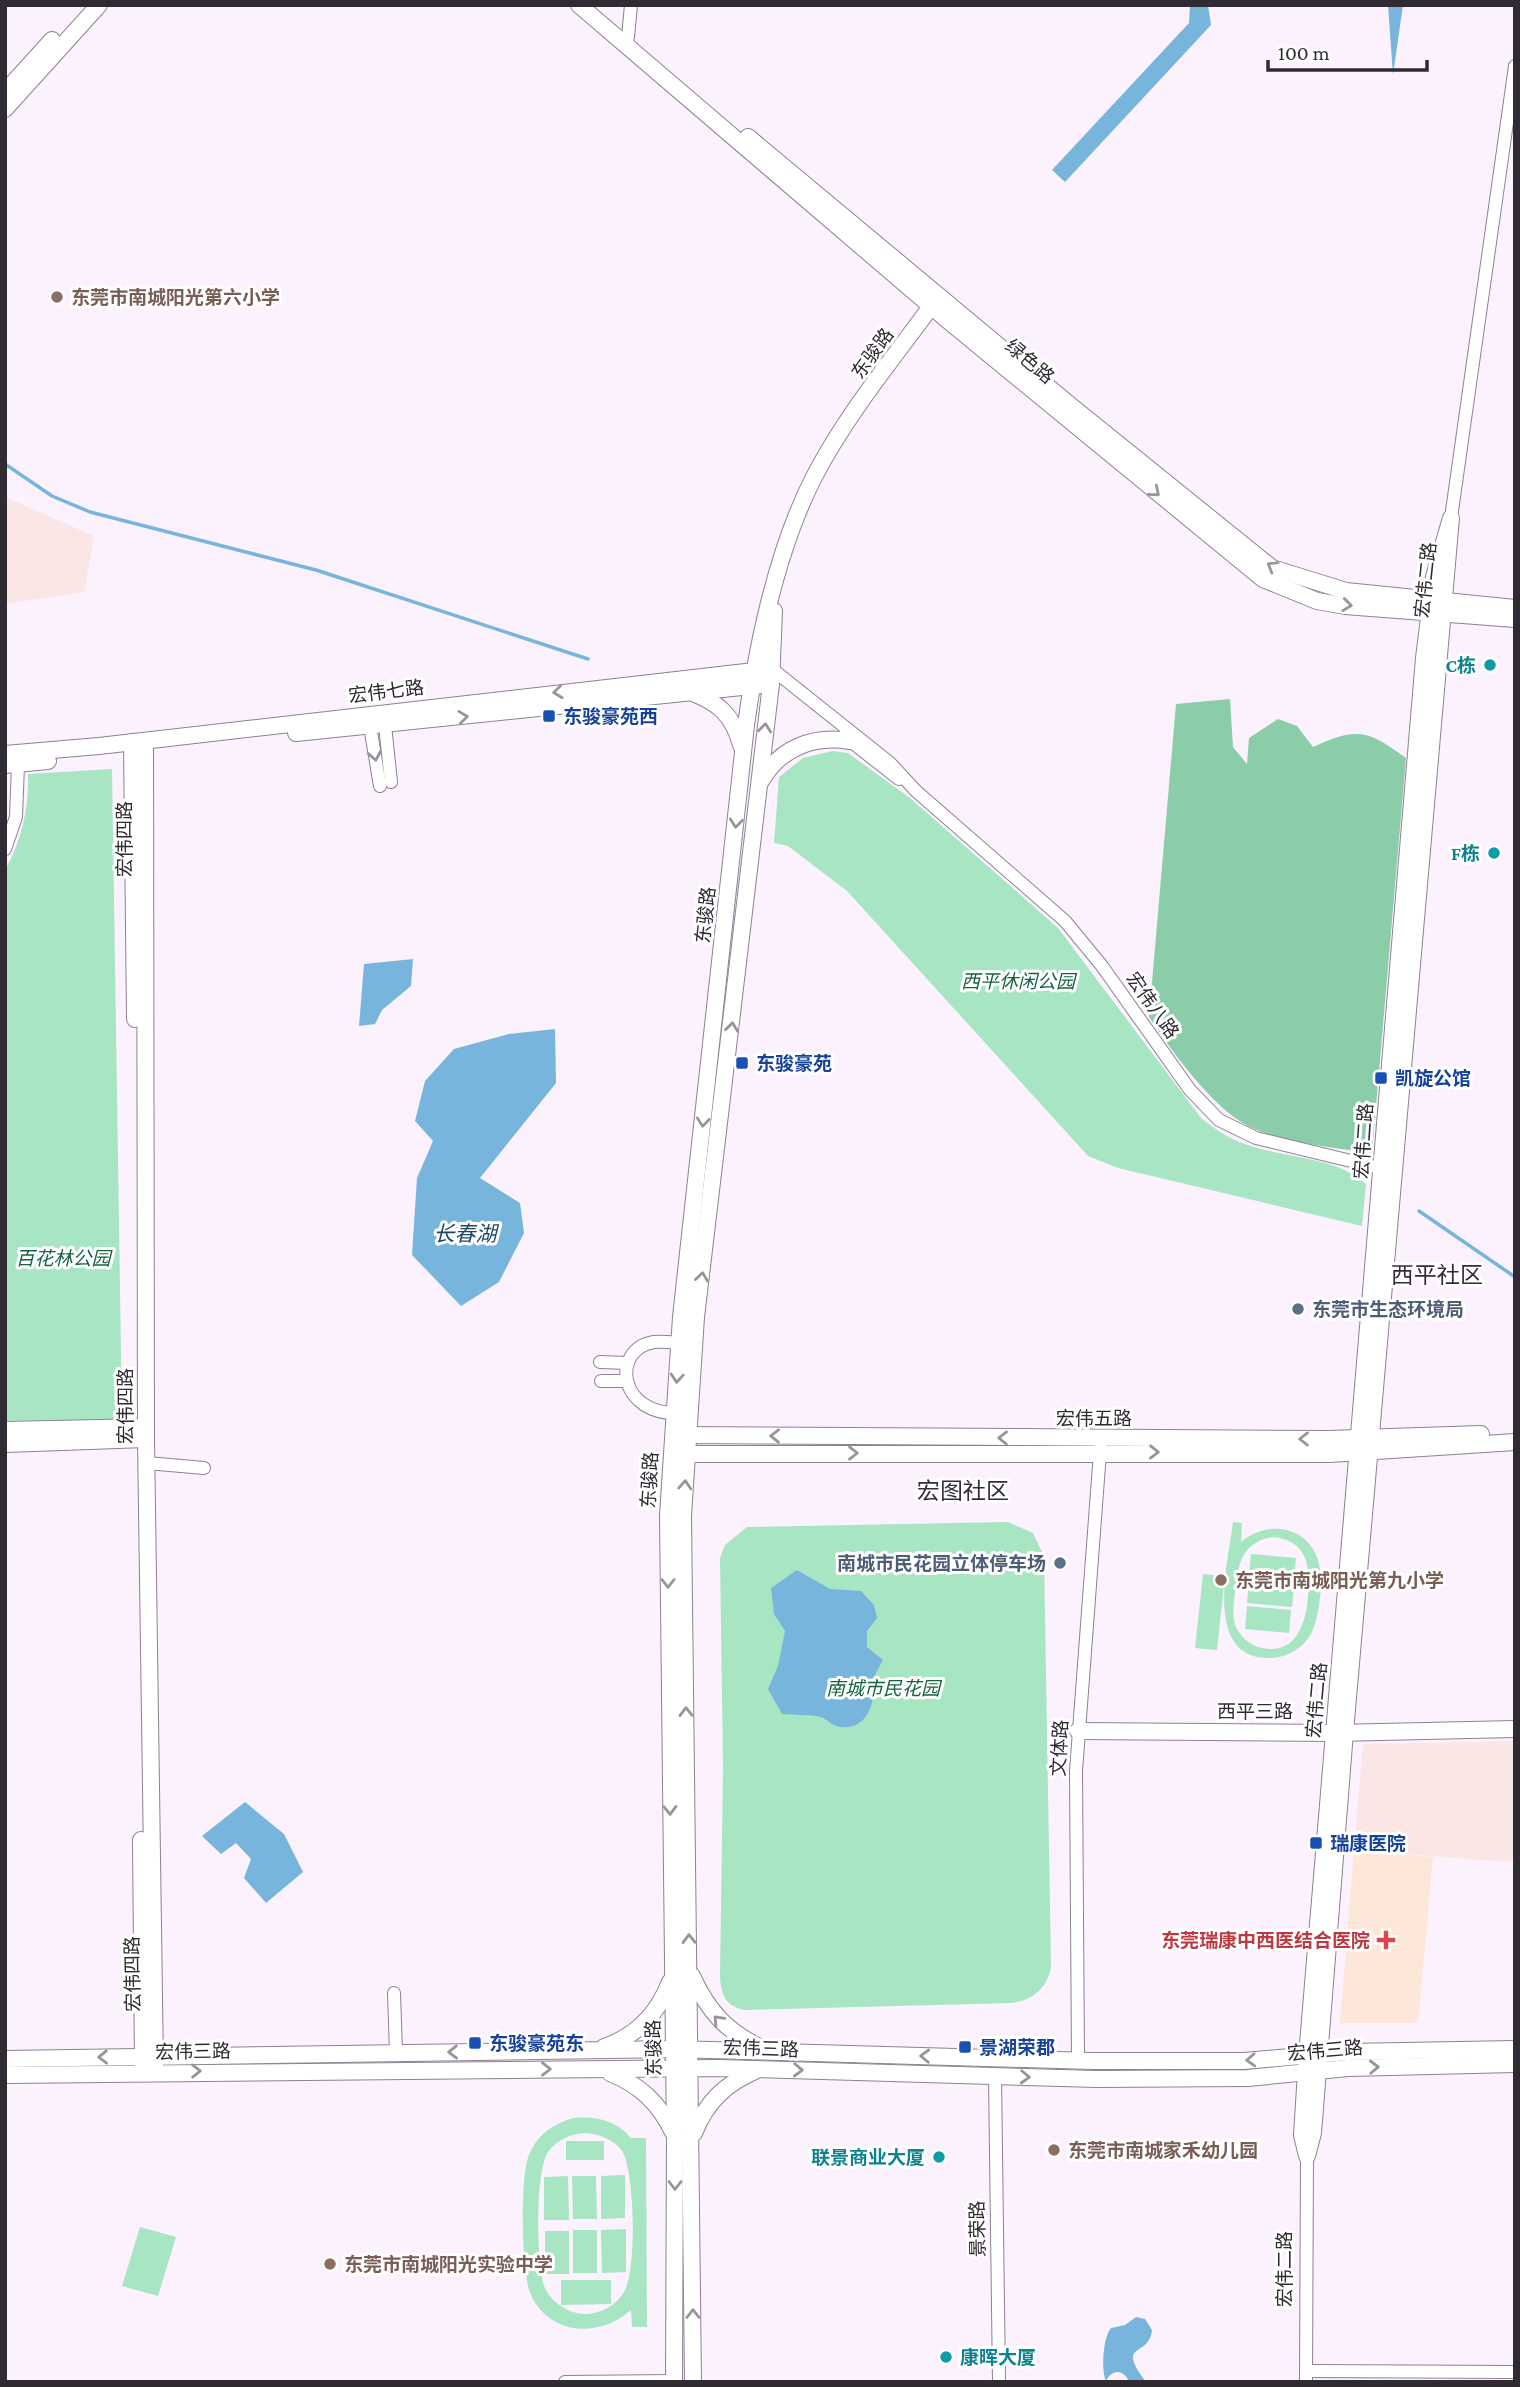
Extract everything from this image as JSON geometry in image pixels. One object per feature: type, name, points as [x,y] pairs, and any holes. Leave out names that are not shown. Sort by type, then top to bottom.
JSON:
[{"type":"street","points":[[5,92],[85,5]]},
{"type":"street","points":[[5,109],[99,5]]},
{"type":"street","name":"绿色路","points":[[579,5],[935,301]]},
{"type":"street","name":"绿色路","points":[[591,5],[1263,579],[1317,601],[1515,608]]},
{"type":"street","points":[[628,37],[631,5]]},
{"type":"street","points":[[1451,519],[1515,66]]},
{"type":"street","name":"东骏路","points":[[682,2049],[673,1976],[668,1598],[687,1344],[743,755],[756,650],[800,506],[826,454],[935,301]]},
{"type":"street","name":"宏伟二路","points":[[1306,2376],[1307,2156],[1302,2135],[1312,2064],[1437,607],[1451,519]]},
{"type":"street","name":"东骏路","points":[[687,1344],[760,783],[771,677],[775,588]]},
{"type":"street","name":"绿色路","points":[[1437,607],[1515,619]]},
{"type":"street","name":"宏伟七路","points":[[9,761],[771,677]]},
{"type":"street","name":"宏伟八路","points":[[771,677],[916,791],[1072,928],[1189,1090],[1219,1120],[1256,1138],[1388,1170]]},
{"type":"street","name":"宏伟八路","points":[[771,677],[791,681],[890,763],[916,791]]},
{"type":"street","name":"宏伟七路","points":[[139,746],[377,725],[687,691],[753,678]]},
{"type":"street","points":[[687,691],[721,706],[733,723],[743,755]]},
{"type":"street","points":[[377,725],[386,784]]},
{"type":"street","points":[[760,783],[779,758],[797,746],[829,739],[850,741]]},
{"type":"street","name":"宏伟四路","points":[[139,746],[142,1433],[149,2064]]},
{"type":"street","points":[[5,849],[16,817],[9,761]]},
{"type":"street","points":[[682,1413],[648,1409],[635,1399],[626,1381],[627,1363],[641,1347],[652,1342],[687,1344]]},
{"type":"street","points":[[600,1362],[627,1363]]},
{"type":"street","points":[[601,1381],[626,1381]]},
{"type":"street","points":[[5,1430],[142,1433]]},
{"type":"street","name":"宏伟五路","points":[[1365,1446],[1515,1432]]},
{"type":"street","points":[[5,1444],[142,1433]]},
{"type":"street","name":"宏伟四路","points":[[142,1433],[146,1463],[149,2064]]},
{"type":"street","name":"宏伟五路","points":[[681,1435],[1100,1445],[1365,1446],[1515,1442]]},
{"type":"street","name":"宏伟五路","points":[[679,1454],[1100,1445]]},
{"type":"street","name":"文体路","points":[[1078,2061],[1079,1731],[1100,1445]]},
{"type":"street","name":"东骏路","points":[[679,1454],[683,1516],[689,1970],[682,2049],[683,2138],[693,2382]]},
{"type":"street","points":[[146,1463],[204,1468]]},
{"type":"street","name":"西平三路","points":[[1079,1731],[1340,1732],[1515,1729]]},
{"type":"street","points":[[689,1970],[711,2012],[727,2029],[766,2051]]},
{"type":"street","points":[[595,2050],[634,2033],[664,1998],[673,1976]]},
{"type":"street","points":[[394,1993],[396,2052]]},
{"type":"street","name":"宏伟三路","points":[[5,2074],[396,2052],[682,2049],[1078,2061],[1515,2064]]},
{"type":"street","name":"宏伟三路","points":[[5,2059],[149,2064],[760,2069],[995,2076],[1193,2078],[1424,2049],[1515,2049]]},
{"type":"street","points":[[601,2069],[629,2081],[650,2097],[683,2138],[710,2101],[725,2087],[760,2069]]},
{"type":"street","name":"景荣路","points":[[995,2076],[999,2382]]},
{"type":"street","name":"东骏路","points":[[674,2381],[683,2138]]},
{"type":"street","points":[[1306,2376],[1515,2372]]},
{"type":"street","points":[[565,2382],[674,2381]]},
{"type":"shaded area","points":[[5,497],[94,536],[84,592],[5,604]]},
{"type":"shaded area","points":[[1515,1741],[1515,1859],[1508,1862],[1354,1850],[1363,1744]]},
{"type":"shaded area","name":"东莞瑞康中西医结合医院","points":[[1354,1850],[1433,1857],[1418,2023],[1340,2023]]},
{"type":"green space","points":[[1230,699],[1233,747],[1247,764],[1249,738],[1278,719],[1297,726],[1313,747],[1341,736],[1362,734],[1406,758],[1372,1153],[1269,1135],[1241,1122],[1203,1088],[1149,1017],[1176,704]]},
{"type":"green space","name":"西平休闲公园","points":[[833,751],[848,753],[910,798],[1058,928],[1201,1118],[1240,1142],[1328,1164],[1355,1175],[1366,1184],[1362,1226],[1118,1168],[1088,1156],[847,891],[788,846],[774,843],[779,777],[803,758]]},
{"type":"green space","name":"百花林公园","points":[[112,769],[122,1419],[5,1421],[5,870],[23,823],[28,774]]},
{"type":"green space","name":"南城市民花园","points":[[1008,1522],[1033,1533],[1044,1556],[1051,1967],[1043,1987],[1027,1999],[1013,2003],[745,2010],[733,2006],[725,1999],[720,1976],[723,1766],[720,1558],[725,1545],[747,1527]]},
{"type":"green space","points":[[1233,1522],[1242,1523],[1241,1542],[1251,1535],[1273,1529],[1295,1533],[1313,1548],[1318,1560],[1321,1587],[1314,1626],[1304,1644],[1284,1656],[1272,1658],[1250,1655],[1236,1644],[1228,1627],[1224,1606],[1225,1584]],"holes":[[[1274,1537],[1285,1540],[1300,1550],[1308,1566],[1309,1586],[1305,1617],[1291,1642],[1274,1649],[1262,1648],[1247,1641],[1235,1624],[1233,1615],[1238,1572],[1248,1549],[1255,1543]]]},
{"type":"green space","points":[[1251,1554],[1296,1558],[1294,1581],[1249,1577]]},
{"type":"green space","points":[[1203,1574],[1225,1576],[1217,1650],[1195,1648]]},
{"type":"green space","points":[[1249,1580],[1294,1584],[1292,1607],[1247,1603]]},
{"type":"green space","points":[[1247,1606],[1291,1610],[1289,1633],[1245,1629]]},
{"type":"green space","points":[[597,2119],[612,2123],[631,2138],[646,2138],[647,2327],[632,2327],[631,2310],[605,2325],[576,2328],[563,2325],[550,2319],[539,2309],[531,2295],[524,2247],[526,2166],[532,2148],[541,2136],[566,2120]],"holes":[[[590,2134],[605,2138],[622,2151],[630,2178],[633,2244],[628,2281],[621,2297],[607,2308],[584,2314],[561,2306],[545,2288],[540,2261],[538,2219],[541,2178],[548,2152],[564,2138]]]},
{"type":"green space","points":[[566,2141],[604,2141],[604,2160],[566,2160]]},
{"type":"green space","points":[[625,2175],[625,2218],[601,2219],[601,2176]]},
{"type":"green space","points":[[568,2176],[569,2220],[544,2220],[544,2177]]},
{"type":"green space","points":[[572,2176],[596,2176],[597,2219],[573,2219]]},
{"type":"green space","points":[[140,2227],[176,2237],[158,2296],[122,2286]]},
{"type":"green space","points":[[626,2229],[626,2272],[602,2273],[601,2230]]},
{"type":"green space","points":[[573,2230],[597,2230],[597,2273],[573,2273]]},
{"type":"green space","points":[[545,2231],[569,2231],[569,2274],[545,2274]]},
{"type":"green space","points":[[561,2280],[611,2280],[611,2304],[561,2305]]},
{"type":"water","points":[[1190,5],[1208,5],[1211,25],[1065,182],[1052,170],[1189,23]]},
{"type":"water","points":[[1388,5],[1403,5],[1393,75]]},
{"type":"water","points":[[413,959],[411,986],[382,1010],[375,1024],[359,1026],[364,964]]},
{"type":"water","name":"长春湖","points":[[555,1029],[556,1083],[480,1178],[520,1203],[524,1233],[499,1282],[461,1306],[412,1255],[417,1178],[433,1141],[415,1121],[425,1081],[454,1049],[509,1034]]},
{"type":"water","points":[[797,1570],[830,1589],[861,1591],[874,1605],[877,1618],[867,1631],[867,1647],[883,1660],[871,1682],[875,1686],[870,1709],[856,1725],[840,1727],[818,1716],[782,1714],[768,1689],[778,1666],[785,1631],[774,1614],[771,1588]]},
{"type":"water","points":[[245,1802],[284,1834],[303,1872],[266,1903],[244,1878],[251,1859],[236,1843],[221,1854],[202,1836]]},
{"type":"water","points":[[1136,2317],[1145,2319],[1152,2330],[1150,2339],[1133,2355],[1137,2369],[1146,2382],[1129,2382],[1118,2372],[1111,2374],[1106,2381],[1104,2354],[1108,2332],[1111,2328],[1125,2325]]},
{"type":"waterway","points":[[5,464],[52,496],[90,512],[316,570],[588,659]]},
{"type":"waterway","points":[[1419,1211],[1515,1277]]},
{"type":"place","name":"东莞市南城阳光第六小学","points":[[57,297]]},
{"type":"place","name":"C栋","points":[[1490,665]]},
{"type":"place","name":"东骏豪苑西","points":[[549,716]]},
{"type":"place","name":"F栋","points":[[1494,853]]},
{"type":"place","name":"东骏豪苑","points":[[742,1063]]},
{"type":"place","name":"凯旋公馆","points":[[1381,1078]]},
{"type":"place","name":"东莞市生态环境局","points":[[1298,1309]]},
{"type":"place","name":"南城市民花园立体停车场","points":[[1060,1563]]},
{"type":"place","name":"东莞市南城阳光第九小学","points":[[1221,1580]]},
{"type":"place","name":"瑞康医院","points":[[1316,1843]]},
{"type":"place","name":"东莞瑞康中西医结合医院","points":[[1386,1940]]},
{"type":"place","name":"东骏豪苑东","points":[[475,2043]]},
{"type":"place","name":"景湖荣郡","points":[[965,2047]]},
{"type":"place","name":"东莞市南城家禾幼儿园","points":[[1054,2150]]},
{"type":"place","name":"联景商业大厦","points":[[939,2157]]},
{"type":"place","name":"东莞市南城阳光实验中学","points":[[330,2264]]},
{"type":"place","name":"康晖大厦","points":[[946,2357]]},
{"type":"district","name":"西平社区","points":[[1437,1275]]},
{"type":"district","name":"宏图社区","points":[[963,1491]]}]
